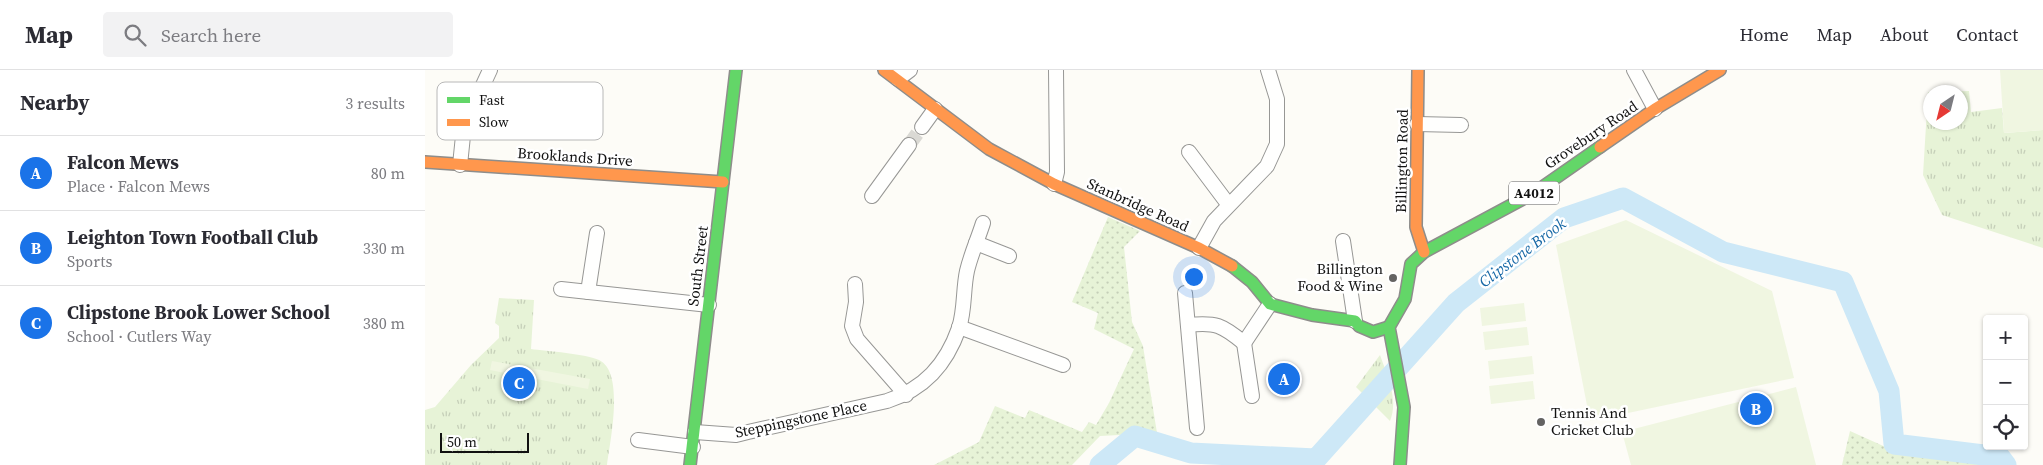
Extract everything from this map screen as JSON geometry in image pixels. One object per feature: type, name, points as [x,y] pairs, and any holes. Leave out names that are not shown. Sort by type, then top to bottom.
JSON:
[{"type":"street","points":[[484,82],[490,70]]},
{"type":"street","name":"South Street","points":[[690,465],[736,70]]},
{"type":"street","name":"Stanbridge Road","points":[[884,70],[898,74],[935,109],[989,149],[1054,184],[1199,248],[1235,268],[1253,282],[1270,304]]},
{"type":"street","points":[[898,74],[909,70]]},
{"type":"street","points":[[1054,184],[1057,172],[1056,70]]},
{"type":"street","points":[[1199,248],[1214,221],[1228,204],[1267,166],[1277,144],[1277,99],[1268,70]]},
{"type":"street","name":"Billington Road","points":[[1418,70],[1416,227],[1424,252]]},
{"type":"street","points":[[1634,70],[1655,109]]},
{"type":"street","name":"Grovebury Road","points":[[1424,252],[1534,193],[1655,109],[1720,70]]},
{"type":"street","points":[[922,126],[935,109]]},
{"type":"street","points":[[1417,124],[1461,125]]},
{"type":"street","points":[[460,165],[463,140]]},
{"type":"street","points":[[872,196],[909,145]]},
{"type":"street","points":[[1189,152],[1228,204]]},
{"type":"street","name":"Brooklands Drive","points":[[425,162],[723,182]]},
{"type":"street","name":"Steppingstone Place","points":[[695,432],[736,435],[887,401],[906,394],[922,384],[945,358],[959,327],[967,270],[983,223]]},
{"type":"street","points":[[588,292],[597,233]]},
{"type":"street","points":[[1343,241],[1355,320],[1359,326],[1373,332],[1389,327]]},
{"type":"street","points":[[976,243],[1009,256]]},
{"type":"street","name":"A4012","points":[[1389,327],[1405,299],[1411,264],[1424,252]]},
{"type":"street","points":[[855,284],[856,302],[852,326],[857,339],[906,394]]},
{"type":"street","points":[[561,289],[709,305]]},
{"type":"street","points":[[1185,293],[1197,428]]},
{"type":"street","points":[[1251,396],[1244,343],[1270,304],[1313,316],[1355,320],[1373,318],[1389,327]]},
{"type":"street","points":[[1188,325],[1211,322],[1224,328],[1244,343]]},
{"type":"street","points":[[959,327],[1063,365]]},
{"type":"street","points":[[1389,327],[1404,407],[1400,465]]},
{"type":"street","points":[[638,440],[693,447]]},
{"type":"green space","points":[[2000,70],[2043,70],[2043,130],[2004,133]]},
{"type":"green space","points":[[1968,91],[1971,112],[2002,108],[2004,133],[2043,130],[2043,248],[1942,215],[1923,175],[1926,130],[1968,130]]},
{"type":"green space","points":[[1108,217],[1140,231],[1124,247],[1132,322],[1143,346],[1157,433],[1100,436],[1072,465],[934,465],[979,442],[995,406],[1025,418],[1029,410],[1082,432],[1089,422],[1096,425],[1109,403],[1134,349],[1094,329],[1098,313],[1072,302]]},
{"type":"green space","points":[[1626,220],[1772,291],[1794,378],[1590,421],[1556,245]]},
{"type":"green space","points":[[499,298],[534,300],[531,349],[585,356],[599,360],[607,367],[612,378],[614,408],[607,465],[425,465],[425,410],[435,407],[471,365],[499,338],[499,326],[495,323]]},
{"type":"green space","points":[[1524,303],[1526,321],[1482,326],[1480,308]]},
{"type":"green space","points":[[1527,327],[1529,345],[1485,350],[1483,332]]},
{"type":"green space","points":[[1380,355],[1393,396],[1390,421],[1356,387]]},
{"type":"green space","points":[[1532,356],[1534,374],[1490,379],[1488,361]]},
{"type":"green space","points":[[492,361],[590,379],[588,389],[490,370]]},
{"type":"green space","points":[[1533,381],[1535,399],[1491,404],[1489,386]]},
{"type":"green space","points":[[1796,387],[1816,465],[1631,465],[1622,432]]},
{"type":"green space","points":[[1850,431],[1890,449],[1989,465],[1842,465]]},
{"type":"waterway","name":"Clipstone Brook","points":[[1100,465],[1135,436],[1191,453],[1316,459],[1456,303],[1564,218],[1623,198],[1723,252],[1843,282],[1889,391],[1894,444],[2000,457],[2006,465]]},
{"type":"tunnel","points":[[909,145],[922,127]]},
{"type":"traffic: fast","points":[[690,465],[736,70]]},
{"type":"traffic: fast","points":[[1400,465],[1404,407],[1389,327],[1405,299],[1411,264],[1424,252],[1534,193],[1600,147]]},
{"type":"traffic: fast","points":[[1232,266],[1252,282],[1270,304],[1312,315],[1355,321],[1359,326],[1373,332],[1389,327]]},
{"type":"traffic: slow","points":[[884,70],[989,149],[1054,184],[1199,248],[1232,266]]},
{"type":"traffic: slow","points":[[1418,70],[1416,227],[1424,252]]},
{"type":"traffic: slow","points":[[1600,147],[1655,109],[1720,70]]},
{"type":"traffic: slow","points":[[425,162],[723,182]]},
{"type":"place","name":"Billington Food & Wine","points":[[1393,278]]},
{"type":"place","name":"Falcon Mews","points":[[1284,379]]},
{"type":"place","name":"Clipstone Brook Lower School","points":[[519,383]]},
{"type":"place","name":"Leighton Town Football Club","points":[[1756,409]]},
{"type":"place","name":"Tennis And Cricket Club","points":[[1541,422]]}]
